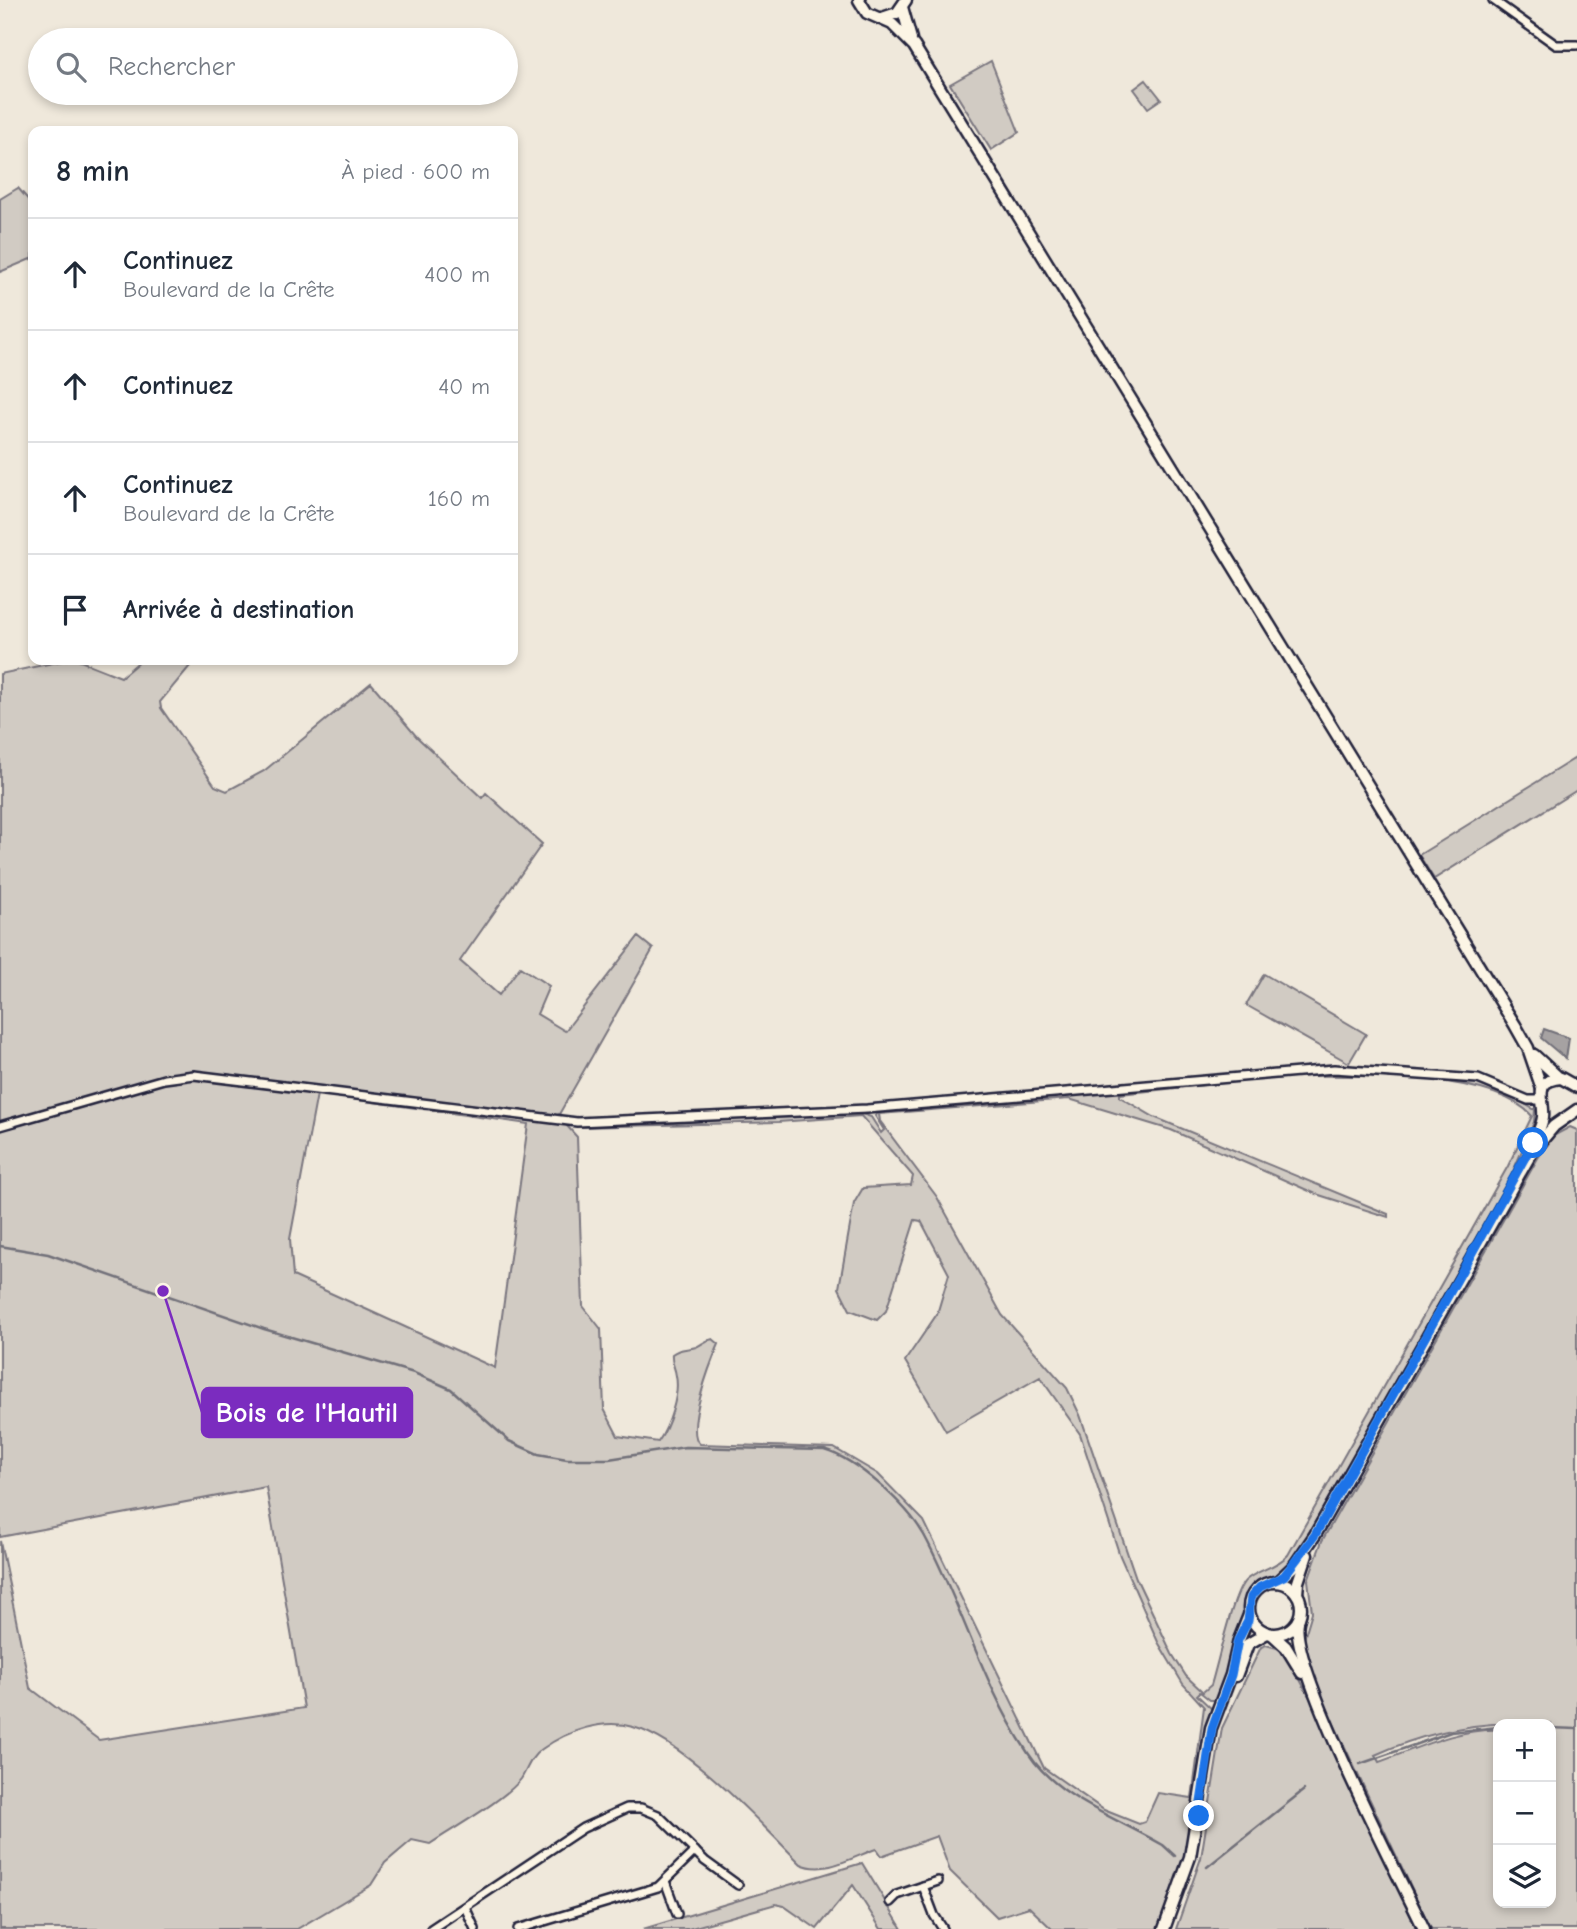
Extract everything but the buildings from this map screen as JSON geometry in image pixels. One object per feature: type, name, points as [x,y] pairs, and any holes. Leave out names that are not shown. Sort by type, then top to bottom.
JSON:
[{"type":"main road","points":[[859,0],[867,13],[882,18],[897,28],[914,46],[1528,1048],[1559,1078],[1575,1083]]},
{"type":"main road","points":[[882,18],[895,15],[904,4]]},
{"type":"main road","points":[[904,4],[914,46]]},
{"type":"main road","points":[[1528,1048],[1542,1100],[1553,1118],[1572,1116]]},
{"type":"main road","points":[[1519,1173],[1541,1125],[1542,1100],[1550,1081],[1559,1078]]},
{"type":"main road","points":[[1312,1688],[1286,1647],[1254,1624],[1250,1615],[1250,1602],[1256,1590],[1277,1582],[1294,1566],[1315,1535],[1519,1173],[1542,1139],[1572,1116]]},
{"type":"main road","points":[[1315,1535],[1300,1574],[1297,1594],[1301,1611],[1297,1643],[1312,1688],[1424,1929]]},
{"type":"main road","points":[[1277,1582],[1291,1587],[1297,1594]]},
{"type":"main road","points":[[1164,1929],[1190,1857],[1212,1728],[1231,1675],[1238,1640],[1250,1615]]},
{"type":"main road","points":[[1170,1929],[1196,1855],[1212,1746],[1246,1647],[1254,1638],[1290,1630],[1298,1622]]},
{"type":"street","points":[[1493,0],[1556,45],[1577,45]]},
{"type":"street","points":[[0,1126],[164,1079],[194,1075],[578,1122],[668,1121],[867,1110],[1334,1069],[1478,1079],[1528,1100],[1542,1100]]},
{"type":"street","points":[[431,1929],[583,1828],[627,1808],[641,1808],[658,1815],[695,1852],[738,1885]]},
{"type":"street","points":[[518,1929],[649,1890],[665,1881],[695,1852]]},
{"type":"street","points":[[665,1881],[677,1914]]},
{"type":"street","points":[[890,1902],[897,1895],[938,1881]]},
{"type":"street","points":[[923,1886],[934,1915],[943,1929]]},
{"type":"street","points":[[465,1907],[475,1929]]},
{"type":"shaded area","points":[[991,61],[1019,132],[991,150],[950,84]]},
{"type":"shaded area","points":[[1146,80],[1161,99],[1148,108],[1134,89]]},
{"type":"shaded area","points":[[18,188],[28,199],[28,260],[0,272],[0,199]]},
{"type":"shaded area","points":[[43,665],[91,665],[121,677],[135,665],[191,665],[160,702],[161,708],[215,786],[227,791],[264,771],[371,683],[417,737],[482,798],[486,793],[542,844],[460,961],[499,995],[520,967],[549,986],[537,1014],[565,1031],[638,937],[653,949],[558,1116],[577,1137],[583,1306],[601,1329],[604,1409],[618,1436],[658,1442],[670,1419],[675,1401],[677,1383],[672,1354],[713,1339],[719,1344],[700,1396],[695,1426],[700,1444],[834,1448],[878,1474],[924,1521],[1044,1768],[1104,1810],[1139,1824],[1145,1822],[1158,1793],[1192,1798],[1204,1707],[1183,1684],[1158,1642],[1120,1556],[1080,1434],[1040,1377],[946,1431],[905,1361],[937,1314],[949,1274],[921,1221],[915,1220],[886,1311],[877,1320],[850,1310],[839,1288],[854,1203],[863,1188],[911,1185],[913,1176],[861,1116],[778,1122],[579,1127],[859,1113],[871,1117],[881,1133],[884,1130],[875,1116],[879,1112],[1313,1073],[1374,1076],[1290,1076],[1120,1094],[1120,1097],[1154,1117],[1388,1214],[1388,1217],[1316,1194],[1171,1130],[1069,1099],[879,1114],[880,1121],[937,1197],[1002,1315],[1067,1388],[1080,1415],[1136,1578],[1172,1654],[1186,1676],[1203,1692],[1211,1685],[1231,1612],[1241,1587],[1251,1576],[1288,1555],[1508,1166],[1532,1116],[1512,1101],[1485,1090],[1418,1079],[1477,1082],[1535,1110],[1534,1122],[1510,1179],[1298,1552],[1280,1574],[1258,1580],[1245,1595],[1243,1619],[1233,1645],[1231,1666],[1218,1700],[1210,1700],[1200,1692],[1197,1695],[1213,1710],[1186,1861],[1161,1929],[1052,1929],[1029,1907],[997,1917],[950,1871],[937,1836],[881,1856],[876,1849],[829,1866],[810,1867],[801,1864],[745,1807],[676,1749],[633,1727],[610,1724],[574,1732],[542,1749],[514,1787],[491,1804],[430,1844],[412,1840],[385,1863],[371,1885],[297,1929],[0,1929],[0,1541],[30,1688],[99,1740],[304,1708],[266,1487],[0,1537],[0,674]],"holes":[[[317,1094],[528,1124],[495,1368],[293,1276],[290,1239]]]},
{"type":"shaded area","points":[[1577,757],[1577,790],[1434,879],[1419,855]]},
{"type":"shaded area","points":[[1264,974],[1366,1034],[1349,1063],[1246,1005]]},
{"type":"shaded area","points":[[1544,1029],[1569,1038],[1566,1059],[1541,1038]]},
{"type":"shaded area","points":[[1570,1127],[1577,1130],[1577,1929],[1431,1929],[1317,1688],[1303,1642],[1312,1612],[1308,1580],[1322,1541],[1538,1158],[1555,1135]]},
{"type":"shaded area","points":[[1266,1645],[1284,1650],[1310,1698],[1417,1929],[1176,1929],[1201,1858],[1222,1728],[1261,1647]]},
{"type":"shaded area","points":[[862,1863],[902,1929],[881,1929],[853,1885],[817,1929],[784,1906],[776,1904],[688,1929],[643,1929]]},
{"type":"waterway","points":[[0,1246],[48,1254],[264,1329],[414,1373],[451,1389],[509,1441],[538,1454],[567,1459],[609,1459],[685,1447],[824,1450],[837,1455],[866,1473],[894,1497],[924,1535],[998,1701],[1028,1753],[1041,1769],[1072,1795],[1163,1845],[1175,1856]]},
{"type":"waterway","points":[[1360,1764],[1451,1732],[1493,1728]]},
{"type":"waterway","points":[[1556,1728],[1577,1729]]},
{"type":"waterway","points":[[1207,1867],[1304,1790]]},
{"type":"place","name":"Bois de l'Hautil","points":[[163,1291]]},
{"type":"route","points":[[1199,1816],[1205,1761],[1214,1717],[1231,1675],[1238,1640],[1250,1615],[1251,1597],[1260,1587],[1277,1582],[1284,1576],[1315,1535],[1519,1173],[1533,1143]]}]
